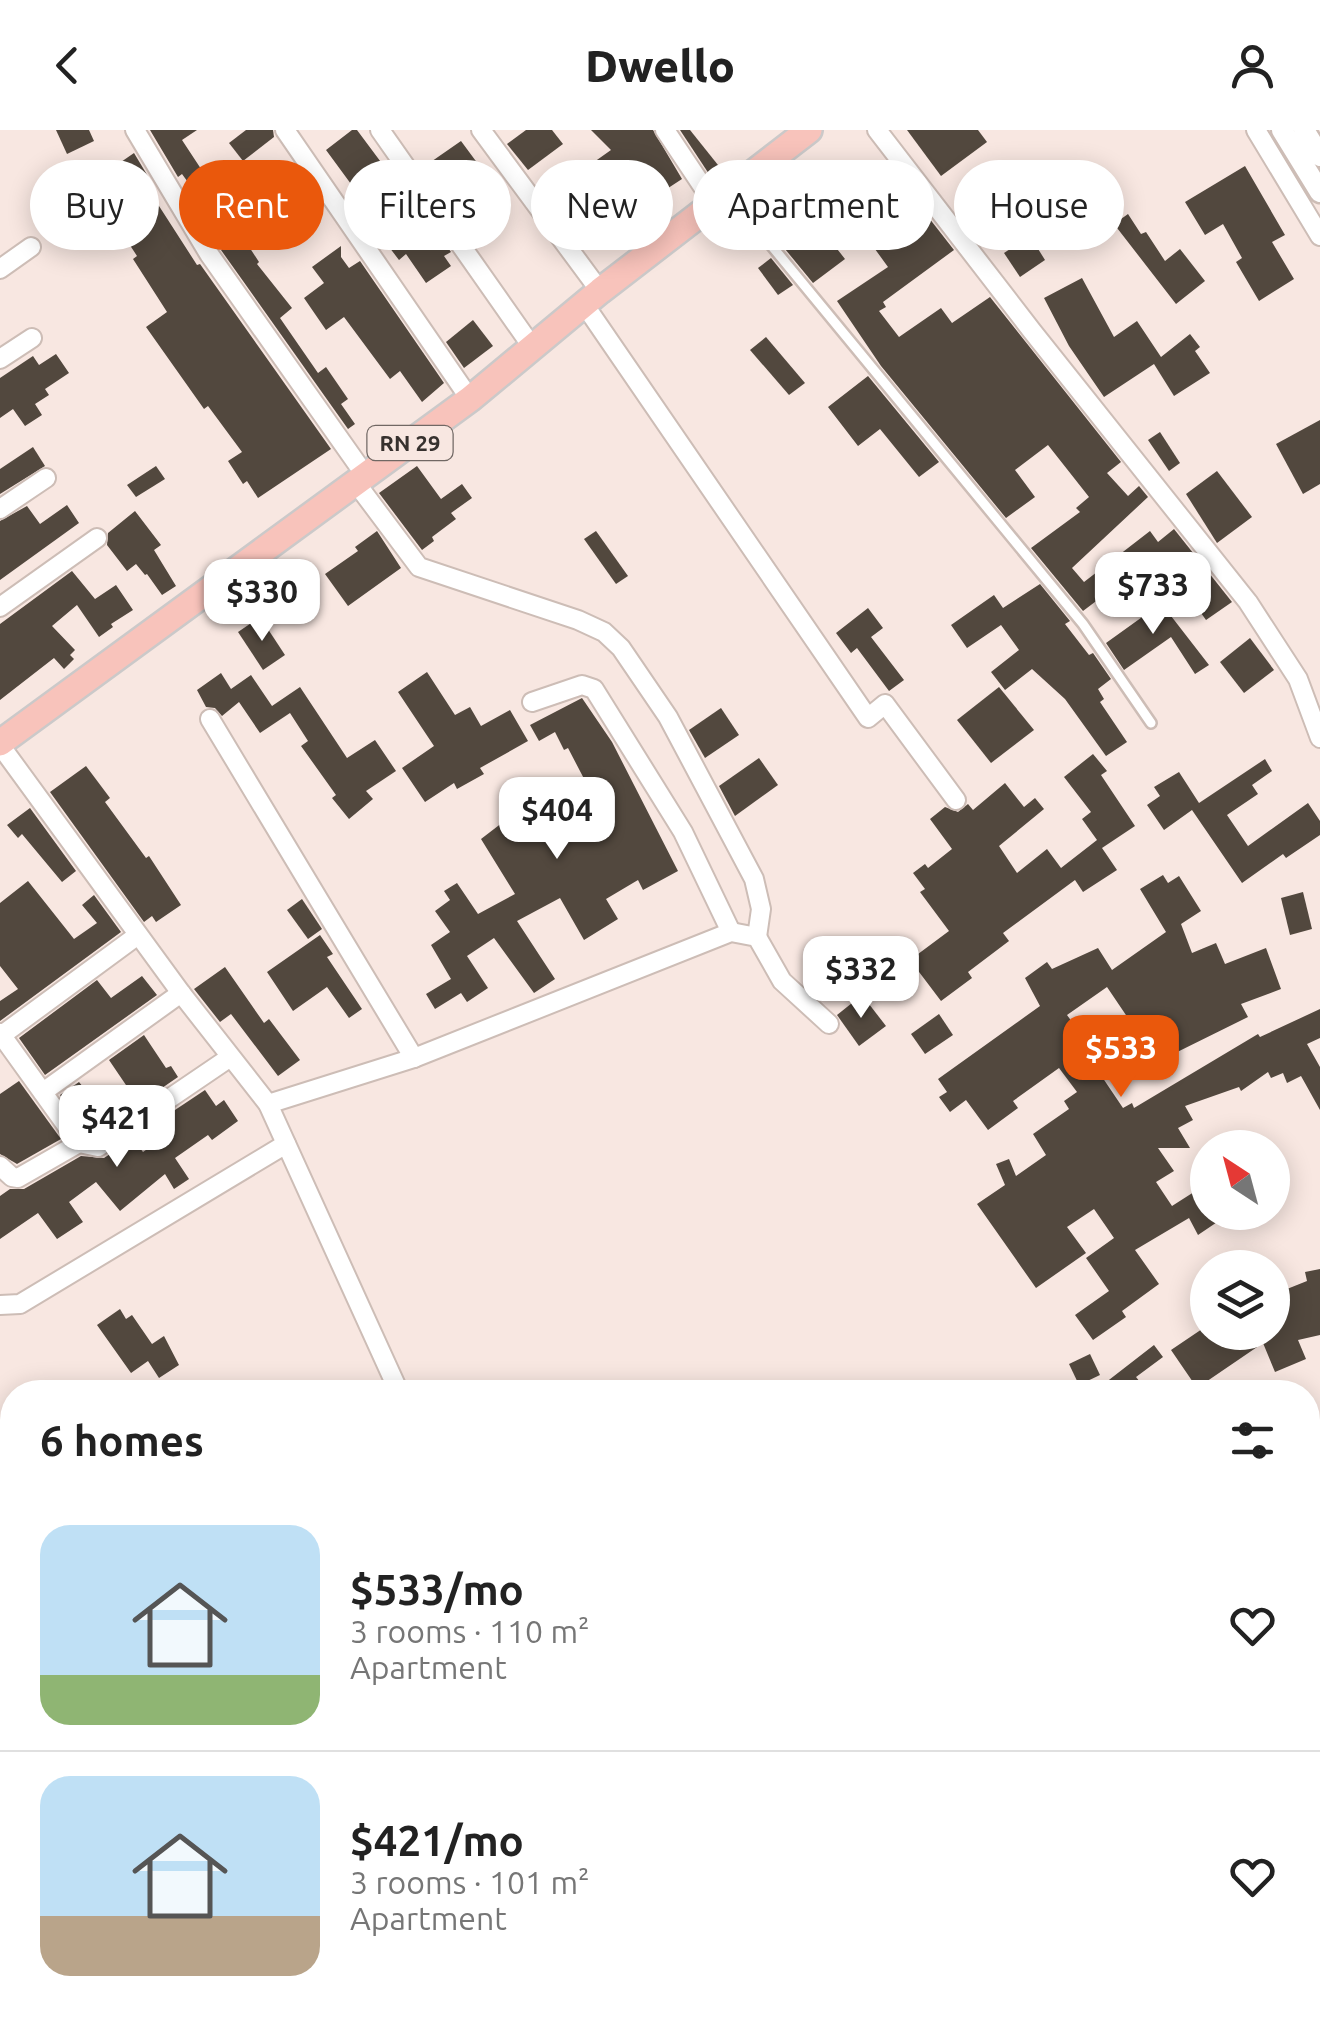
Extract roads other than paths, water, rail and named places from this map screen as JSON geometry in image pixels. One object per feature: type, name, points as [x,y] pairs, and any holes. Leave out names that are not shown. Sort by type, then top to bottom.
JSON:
[{"type":"main road","name":"RN 29","points":[[771,160],[810,130]]},
{"type":"main road","name":"RN 29","points":[[0,744],[470,399],[693,220]]},
{"type":"street","points":[[135,130],[209,254],[419,568],[578,620],[604,632],[620,648],[668,717],[754,878],[761,910],[756,937],[782,981],[830,1024]]},
{"type":"street","points":[[285,130],[470,399]]},
{"type":"street","points":[[380,130],[533,348]]},
{"type":"street","points":[[481,130],[868,718],[885,704],[956,800]]},
{"type":"street","points":[[665,130],[693,164]]},
{"type":"street","points":[[878,130],[1248,602],[1298,680],[1320,738]]},
{"type":"street","points":[[1256,130],[1320,236]]},
{"type":"street","points":[[1282,130],[1320,192]]},
{"type":"street","points":[[1304,130],[1320,156]]},
{"type":"street","points":[[0,269],[30,248]]},
{"type":"street","points":[[0,359],[32,338]]},
{"type":"street","points":[[0,508],[46,478]]},
{"type":"street","points":[[0,608],[96,538]]},
{"type":"street","points":[[532,702],[582,685],[594,689],[683,832],[731,932]]},
{"type":"street","points":[[210,719],[414,1058]]},
{"type":"street","points":[[0,744],[229,1058],[268,1104],[394,1380]]},
{"type":"street","points":[[268,1104],[414,1058],[731,932],[756,937]]},
{"type":"street","points":[[79,1143],[1,1034],[138,935]]},
{"type":"street","points":[[42,1092],[181,993]]},
{"type":"street","points":[[0,1166],[12,1178],[18,1178],[79,1143],[98,1147],[229,1058]]},
{"type":"street","points":[[0,1306],[20,1304],[286,1144]]},
{"type":"lane","points":[[764,250],[1082,624],[1150,723]]}]
